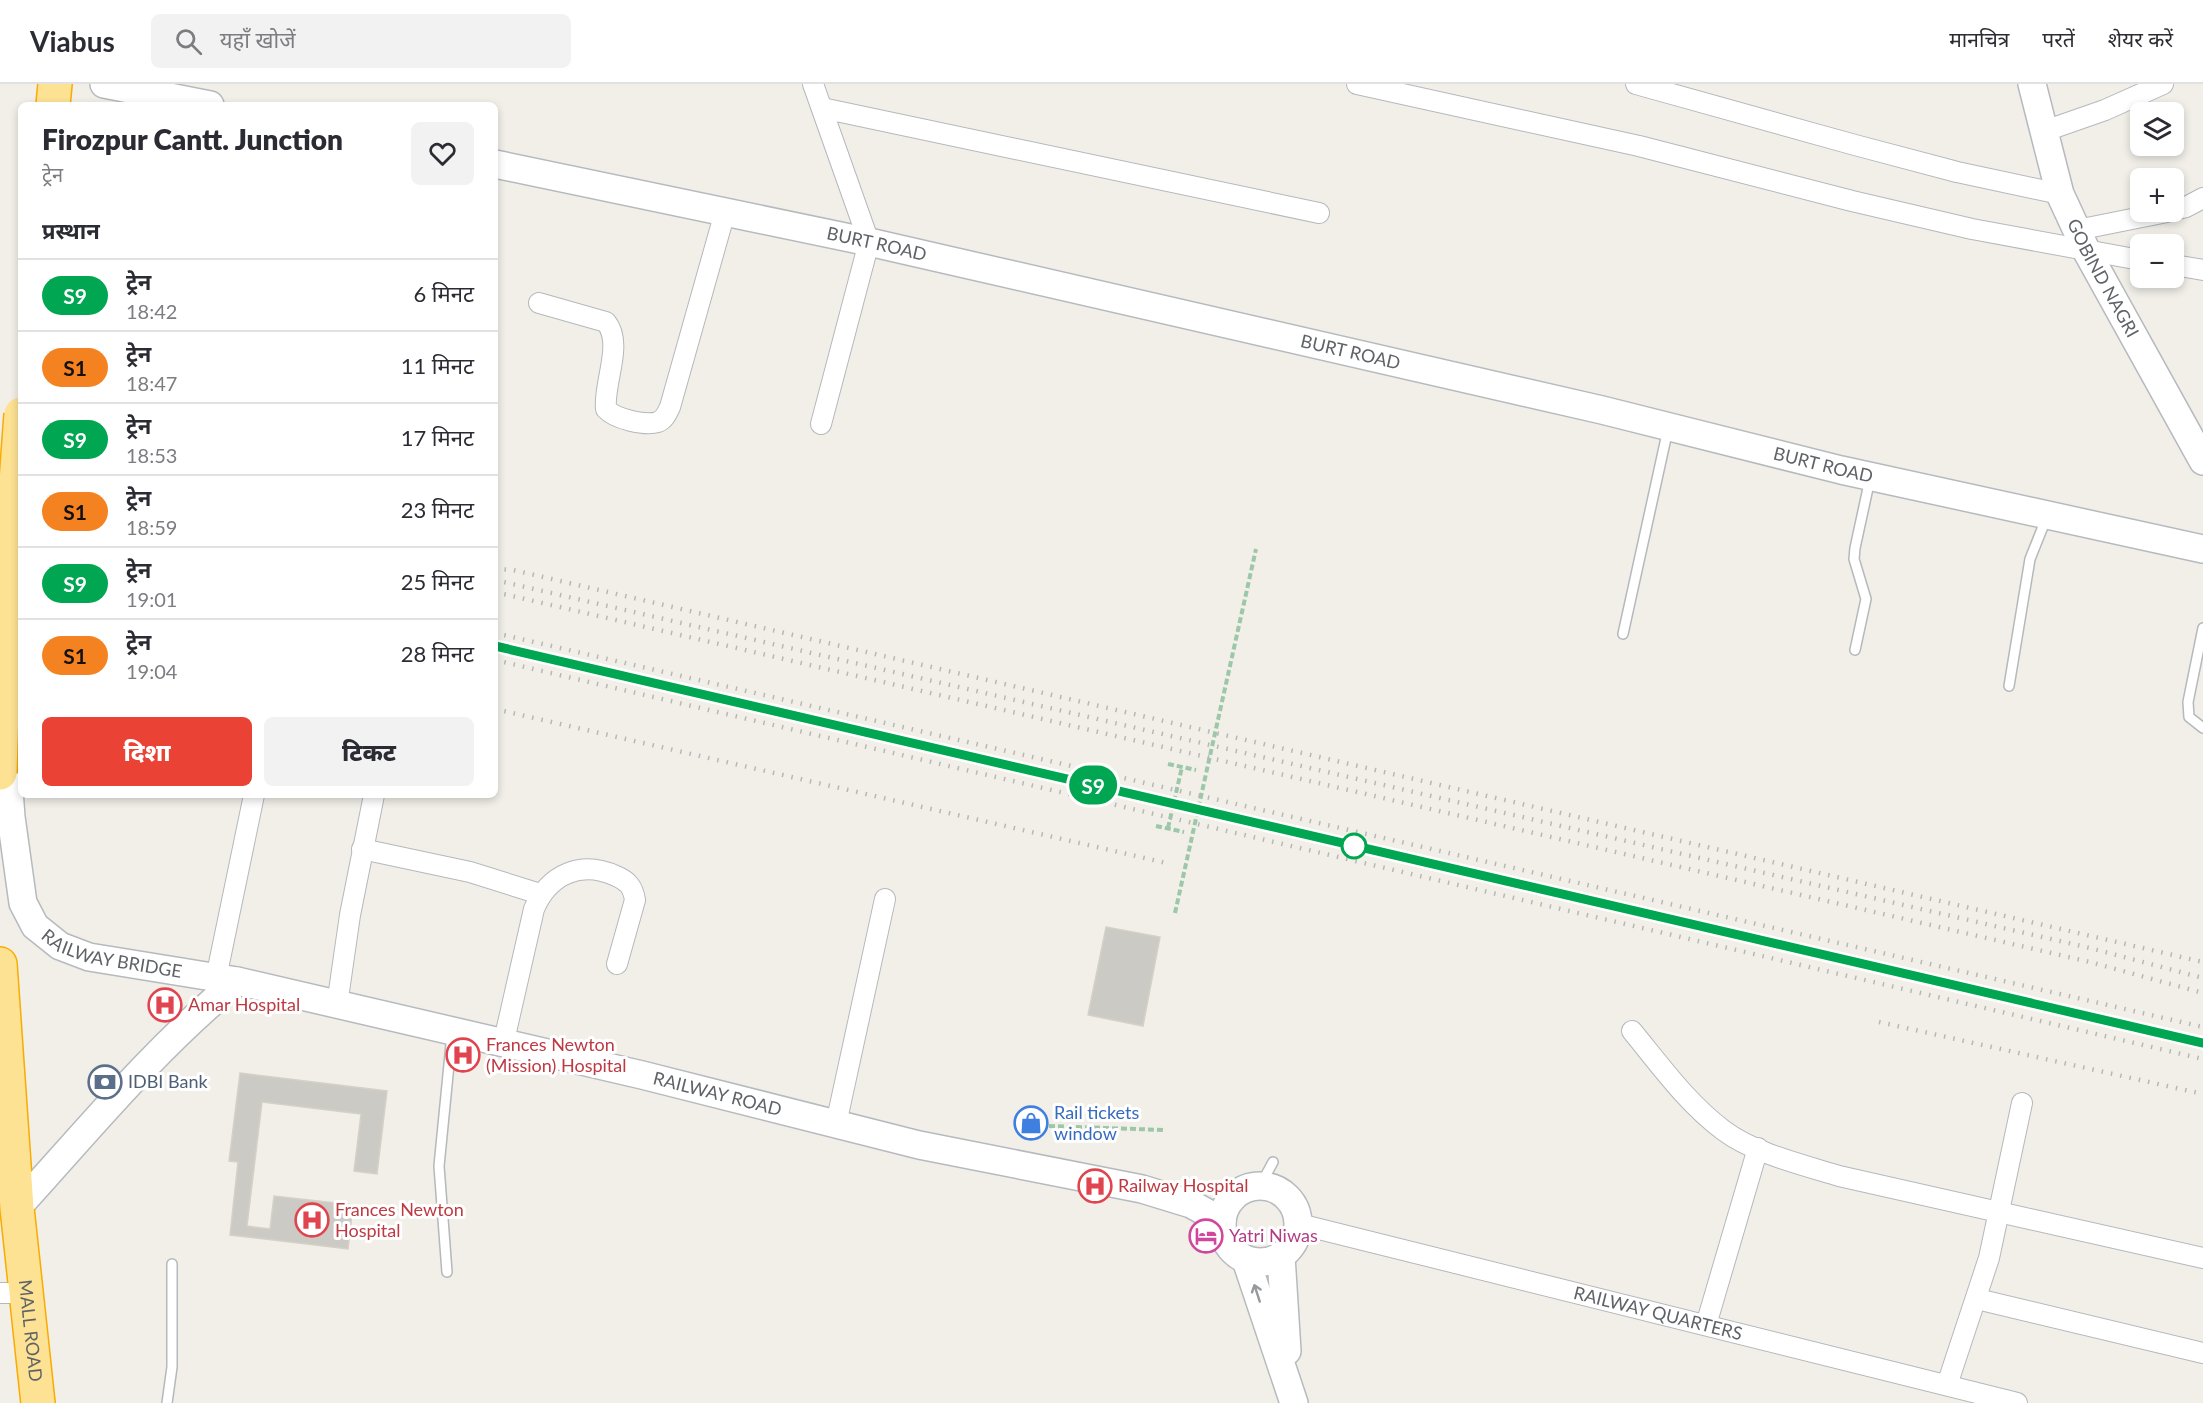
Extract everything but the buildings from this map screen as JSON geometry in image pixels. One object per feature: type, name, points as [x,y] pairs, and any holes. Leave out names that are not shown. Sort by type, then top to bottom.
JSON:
[{"type":"highway","points":[[0,773],[4,647],[18,455]]},
{"type":"highway","name":"MALL ROAD","points":[[0,964],[12,1173],[38,1403]]},
{"type":"highway","name":"MALL ROAD","points":[[15,1403],[7,1293],[23,1257]]},
{"type":"street","points":[[104,84],[195,102]]},
{"type":"street","points":[[813,84],[869,242],[821,424]]},
{"type":"street","points":[[1357,84],[1381,87],[1639,146],[1950,224],[2081,240],[2130,257]]},
{"type":"street","points":[[1636,84],[1957,172],[2061,194]]},
{"type":"street","points":[[2042,132],[2106,110],[2163,84]]},
{"type":"street","name":"GOBIND NAGRI","points":[[2027,85],[2061,194],[2081,240],[2203,461]]},
{"type":"street","points":[[822,108],[1319,213]]},
{"type":"street","name":"BURT ROAD","points":[[498,165],[869,242],[1669,427],[1871,477],[2203,549]]},
{"type":"street","points":[[2184,208],[2203,198]]},
{"type":"street","points":[[539,303],[606,322],[612,329],[613,341],[606,410],[612,416],[646,423],[658,422],[666,416],[670,407],[725,212]]},
{"type":"street","points":[[2081,240],[2136,222]]},
{"type":"street","points":[[2184,267],[2203,270]]},
{"type":"street","name":"RAILWAY BRIDGE","points":[[2,706],[18,872],[23,903],[36,926],[60,946],[89,957],[227,979]]},
{"type":"street","points":[[12,1173],[152,1060],[205,1006],[227,979],[254,798]]},
{"type":"street","points":[[337,1005],[362,849],[373,798]]},
{"type":"street","points":[[362,849],[470,872],[540,894]]},
{"type":"street","points":[[503,1045],[534,909],[540,894],[553,881],[571,871],[586,867],[605,871],[627,881],[633,890],[634,900],[617,964]]},
{"type":"street","points":[[836,1124],[885,899]]},
{"type":"street","name":"RAILWAY ROAD","points":[[227,979],[503,1045],[642,1075],[920,1145],[1142,1189],[1191,1204],[1222,1221]]},
{"type":"street","points":[[1632,1030],[1686,1098],[1724,1131],[1781,1159],[1839,1176],[2001,1210],[2203,1258]]},
{"type":"street","points":[[1947,1386],[1977,1299],[2001,1210],[2022,1103]]},
{"type":"street","points":[[1706,1325],[1758,1148]]},
{"type":"street","points":[[1246,1260],[1266,1262],[1281,1256],[1295,1241],[1299,1224],[1294,1205],[1281,1191],[1260,1186],[1241,1191],[1228,1203],[1222,1221],[1228,1245],[1246,1260],[1291,1395]]},
{"type":"street","name":"RAILWAY QUARTERS","points":[[1299,1224],[2017,1403]]},
{"type":"street","points":[[1281,1256],[1291,1395]]},
{"type":"street","points":[[1977,1299],[2203,1353]]},
{"type":"lane","points":[[1623,634],[1669,427]]},
{"type":"lane","points":[[1855,650],[1866,599],[1854,559],[1855,548],[1871,477]]},
{"type":"lane","points":[[2009,686],[2030,559],[2047,517]]},
{"type":"lane","points":[[2203,628],[2188,702],[2189,717],[2203,728]]},
{"type":"lane","points":[[447,1272],[439,1166],[452,1032]]},
{"type":"lane","points":[[1260,1186],[1273,1162]]},
{"type":"lane","points":[[167,1403],[172,1367],[172,1264]]},
{"type":"path","points":[[1174,913],[1256,549]]},
{"type":"path","points":[[1168,764],[1196,770]]},
{"type":"path","points":[[1168,828],[1182,766]]},
{"type":"path","points":[[1156,826],[1184,832]]},
{"type":"path","points":[[1049,1126],[1163,1130]]},
{"type":"railway","points":[[0,520],[18,523]]},
{"type":"railway","points":[[0,535],[18,539]]},
{"type":"railway","points":[[0,550],[18,554]]},
{"type":"railway","points":[[498,569],[513,570],[2203,962]]},
{"type":"railway","points":[[498,581],[2090,948],[2203,978]]},
{"type":"railway","points":[[498,593],[2090,962],[2203,993]]},
{"type":"railway","points":[[498,634],[2203,1027]]},
{"type":"railway","points":[[498,648],[2203,1042]]},
{"type":"railway","points":[[498,661],[2203,1059]]},
{"type":"railway","points":[[498,710],[1171,864]]},
{"type":"railway","points":[[1879,1022],[2203,1094]]},
{"type":"train","name":"S9","points":[[498,647],[2203,1043]]},
{"type":"place","name":"Amar Hospital","points":[[165,1005]]},
{"type":"place","name":"Frances Newton (Mission) Hospital","points":[[463,1055]]},
{"type":"place","name":"IDBI Bank","points":[[105,1082]]},
{"type":"place","name":"Rail tickets window","points":[[1031,1123]]},
{"type":"place","name":"Railway Hospital","points":[[1095,1186]]},
{"type":"place","name":"Frances Newton Hospital","points":[[312,1220]]},
{"type":"place","name":"Yatri Niwas","points":[[1206,1236]]}]
